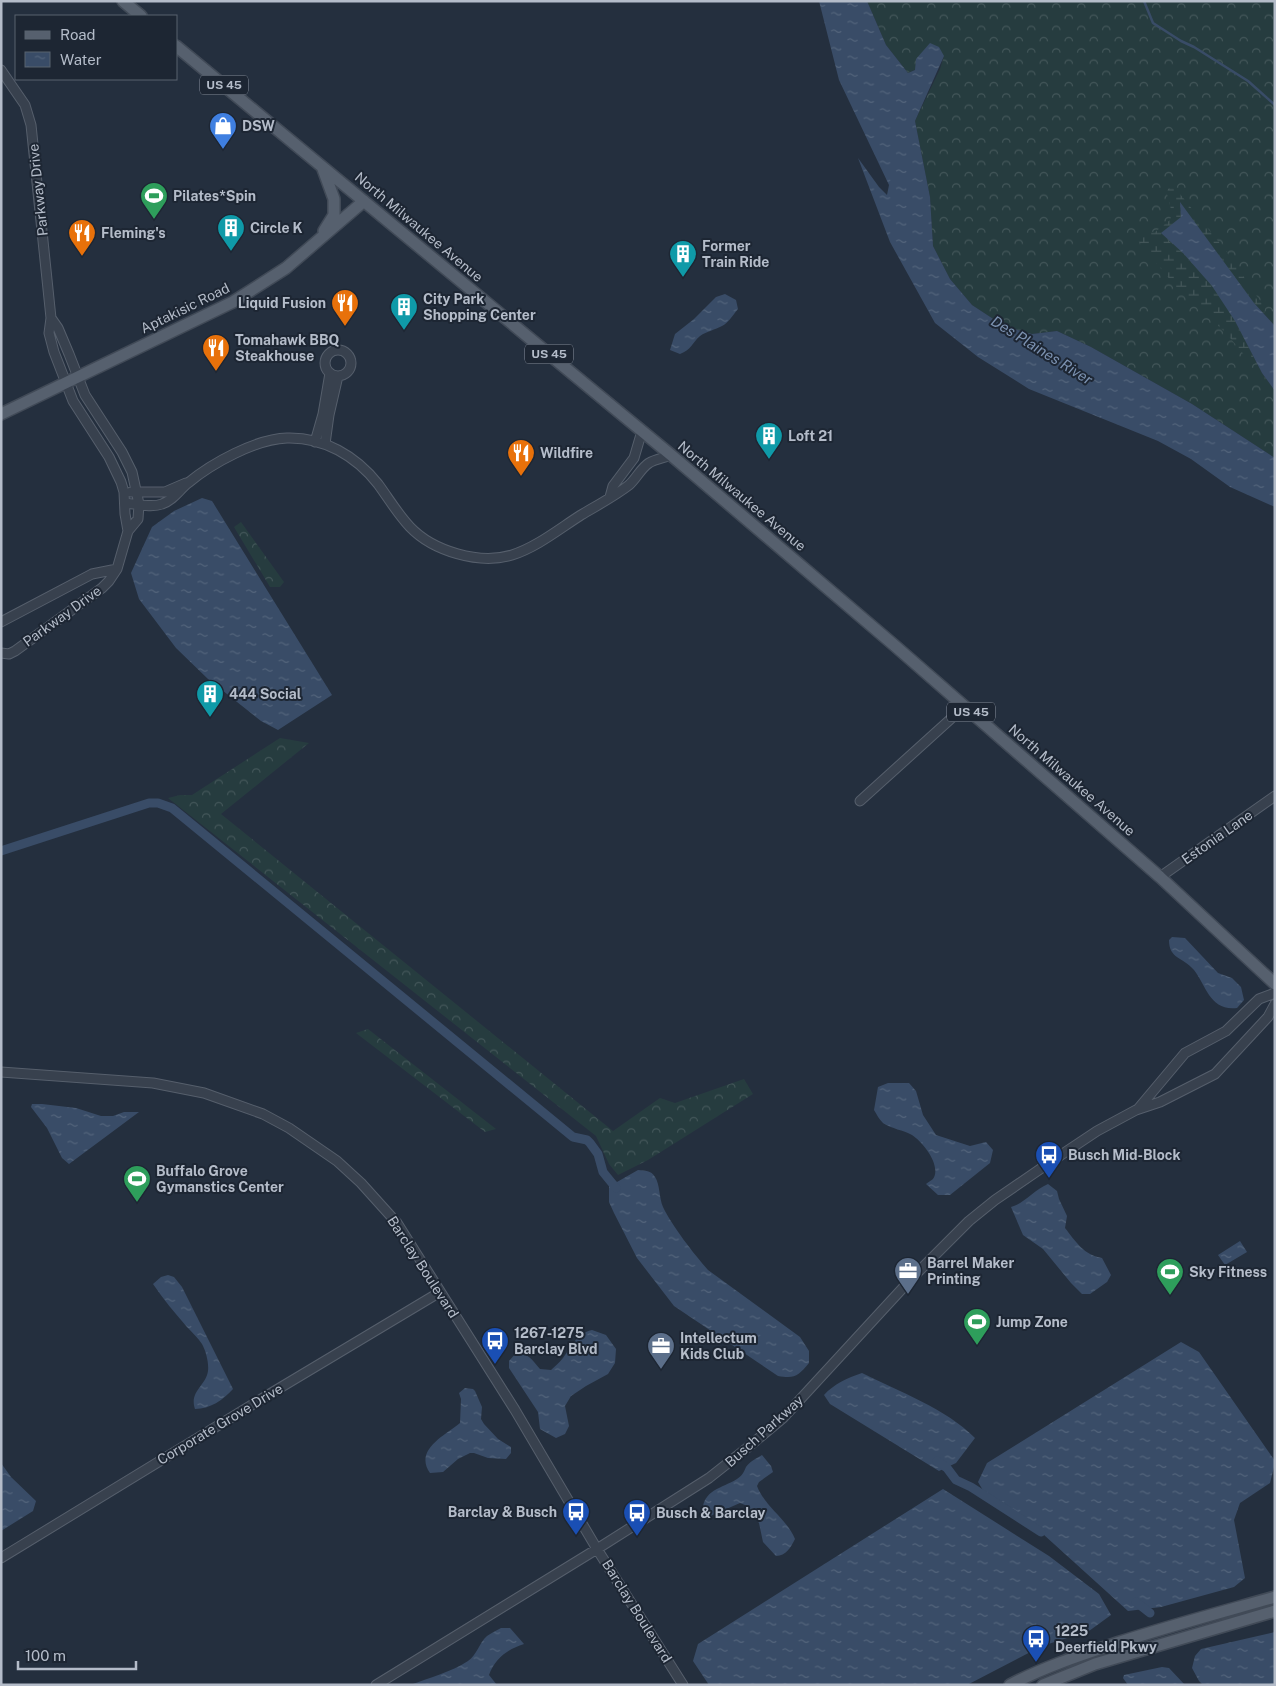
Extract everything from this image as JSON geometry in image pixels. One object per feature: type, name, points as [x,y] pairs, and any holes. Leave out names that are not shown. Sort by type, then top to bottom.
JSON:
[{"type":"main road","points":[[122,1],[140,15]]},
{"type":"main road","name":"North Milwaukee Avenue","points":[[178,48],[642,431],[965,706],[1160,877],[1275,984]]},
{"type":"main road","points":[[318,241],[334,215],[334,199],[323,166]]},
{"type":"main road","name":"Aptakisic Road","points":[[1,414],[78,375],[233,302],[286,268],[364,201]]},
{"type":"main road","points":[[1010,1685],[1033,1673],[1089,1652],[1275,1596]]},
{"type":"main road","points":[[1044,1685],[1095,1664],[1275,1611]]},
{"type":"street","name":"Parkway Drive","points":[[1,70],[25,105],[31,125],[51,318],[48,333],[73,401],[109,457],[124,492],[128,531]]},
{"type":"street","name":"Parkway Drive","points":[[1,653],[9,654],[15,651],[102,588],[117,569],[128,531],[138,519],[139,504],[132,472],[122,452],[85,396],[58,328],[51,318]]},
{"type":"street","points":[[315,442],[334,375],[325,444]]},
{"type":"street","points":[[610,497],[613,486],[634,458],[642,431]]},
{"type":"street","points":[[124,492],[165,492],[189,482],[237,453],[262,442],[287,438],[315,442],[325,444],[349,456],[366,470],[380,486],[397,513],[412,529],[431,543],[451,552],[489,558],[511,555],[538,542],[630,485],[649,463],[671,456]]},
{"type":"street","points":[[125,503],[161,505],[172,499],[189,482]]},
{"type":"street","name":"Parkway Drive","points":[[1,622],[92,574],[117,569]]},
{"type":"street","points":[[860,801],[965,706]]},
{"type":"street","name":"Estonia Lane","points":[[1160,877],[1275,796]]},
{"type":"street","name":"Busch Parkway","points":[[1136,1110],[1185,1053],[1226,1032],[1259,999],[1275,993]]},
{"type":"street","name":"Busch Parkway","points":[[376,1685],[598,1549],[709,1478],[782,1418],[912,1278],[969,1221],[1046,1165],[1097,1131],[1136,1110],[1160,1102],[1215,1074],[1268,1017],[1275,1004]]},
{"type":"street","name":"Barclay Boulevard","points":[[1,1072],[126,1081],[179,1087],[204,1093],[263,1114],[289,1128],[337,1161],[361,1183],[397,1224],[683,1685]]},
{"type":"street","name":"Corporate Grove Drive","points":[[1,1558],[440,1292]]},
{"type":"green space","points":[[867,1],[1275,1],[1275,326],[1254,303],[1235,321],[1262,373],[1275,391],[1275,458],[1192,404],[1091,347],[1057,331],[1032,334],[1004,326],[972,305],[950,279],[933,246],[930,197],[915,121],[940,69],[944,56],[908,73],[886,45]]},
{"type":"green space","points":[[1172,187],[1180,194],[1226,251],[1265,308],[1264,314],[1180,203],[1181,217],[1161,234],[1194,265],[1219,295],[1231,313],[1256,362],[1254,364],[1251,363],[1226,333],[1176,287],[1135,237],[1142,231],[1155,232],[1170,220],[1172,213],[1167,194],[1168,189]]},
{"type":"green space","points":[[241,522],[284,582],[280,587],[270,587],[234,527]]},
{"type":"green space","points":[[280,738],[309,743],[221,814],[613,1131],[660,1098],[675,1103],[744,1079],[753,1094],[648,1160],[618,1175],[609,1164],[596,1136],[168,798],[192,795]]},
{"type":"green space","points":[[368,1029],[496,1129],[485,1132],[356,1033]]},
{"type":"water","name":"Des Plaines River","points":[[819,1],[867,1],[886,45],[908,73],[915,70],[916,59],[930,43],[939,47],[944,56],[915,121],[930,197],[933,246],[950,279],[972,305],[1004,326],[1032,334],[1057,331],[1091,347],[1192,404],[1275,458],[1275,507],[1230,487],[1191,459],[1158,441],[1029,389],[978,357],[935,323],[890,242],[858,158],[887,195],[889,185],[839,80]]},
{"type":"water","points":[[1180,202],[1254,303],[1275,326],[1275,391],[1262,373],[1235,321],[1212,286],[1183,253],[1161,233],[1181,217]]},
{"type":"water","points":[[725,294],[736,300],[738,309],[728,321],[722,326],[700,336],[689,348],[680,354],[670,350],[675,334],[694,319],[716,297]]},
{"type":"water","points":[[202,498],[212,501],[332,695],[278,730],[261,721],[208,679],[176,648],[139,599],[131,573],[152,527],[174,511]]},
{"type":"water","points":[[1172,937],[1185,938],[1218,973],[1232,978],[1241,987],[1244,1000],[1237,1008],[1228,1008],[1215,1002],[1194,970],[1171,951],[1169,940]]},
{"type":"water","points":[[888,1083],[909,1083],[916,1091],[923,1115],[936,1135],[970,1146],[986,1142],[993,1150],[990,1163],[950,1195],[938,1195],[926,1184],[933,1179],[935,1168],[926,1149],[912,1135],[883,1123],[874,1110],[878,1087]]},
{"type":"water","points":[[32,1104],[76,1108],[101,1116],[113,1116],[124,1112],[139,1112],[69,1164],[62,1158],[47,1128],[31,1107]]},
{"type":"water","points":[[638,1170],[650,1172],[655,1177],[667,1215],[708,1270],[800,1337],[809,1351],[809,1363],[799,1374],[792,1377],[778,1376],[674,1306],[637,1258],[609,1202],[609,1178],[617,1182]]},
{"type":"water","points":[[1048,1184],[1057,1191],[1067,1216],[1065,1228],[1085,1251],[1102,1258],[1111,1275],[1107,1282],[1090,1294],[1082,1294],[1043,1249],[1023,1235],[1011,1207],[1021,1203]]},
{"type":"water","points":[[1240,1241],[1247,1252],[1225,1265],[1218,1255]]},
{"type":"water","points":[[168,1275],[174,1277],[182,1287],[233,1389],[221,1400],[201,1409],[195,1409],[194,1398],[207,1376],[208,1361],[199,1340],[169,1306],[153,1284],[161,1277]]},
{"type":"water","points":[[592,1330],[606,1335],[616,1349],[615,1363],[608,1374],[571,1396],[565,1406],[569,1426],[565,1434],[556,1438],[540,1429],[538,1412],[509,1368],[509,1361],[516,1353],[520,1353],[530,1358],[540,1369],[551,1370],[563,1358],[578,1337]]},
{"type":"water","points":[[1181,1342],[1199,1352],[1275,1463],[1270,1483],[1240,1503],[1234,1520],[1245,1578],[1234,1587],[1161,1607],[1128,1611],[1033,1525],[987,1497],[978,1482],[987,1463]]},
{"type":"water","points":[[862,1373],[936,1409],[963,1427],[975,1438],[956,1463],[939,1471],[830,1404],[824,1395],[828,1391],[841,1382]]},
{"type":"water","points":[[465,1388],[475,1391],[482,1407],[481,1419],[498,1439],[511,1447],[511,1453],[506,1459],[488,1458],[470,1453],[458,1459],[443,1472],[430,1473],[426,1465],[428,1450],[439,1438],[460,1423],[461,1399],[459,1393]]},
{"type":"water","points":[[762,1455],[771,1466],[773,1472],[759,1482],[757,1486],[765,1500],[787,1525],[795,1539],[788,1550],[780,1556],[776,1556],[763,1542],[759,1523],[745,1505],[740,1503],[708,1517],[703,1516],[703,1507],[708,1496],[718,1488],[739,1478],[749,1463]]},
{"type":"water","points":[[1,1463],[11,1477],[36,1501],[33,1511],[1,1531]]},
{"type":"water","points":[[943,1489],[1049,1556],[1099,1594],[1111,1615],[1089,1631],[1042,1646],[967,1685],[709,1685],[693,1661],[698,1644]]},
{"type":"water","points":[[501,1628],[510,1628],[524,1644],[507,1652],[498,1659],[489,1675],[497,1685],[410,1685],[447,1672],[468,1661],[474,1656],[487,1636]]},
{"type":"water","points":[[1275,1632],[1275,1685],[1203,1685],[1192,1668],[1195,1656],[1201,1649]]},
{"type":"water","points":[[1162,1667],[1169,1668],[1185,1685],[1128,1685],[1123,1678],[1124,1675]]},
{"type":"waterway","points":[[1144,1],[1153,23],[1248,81],[1275,105]]},
{"type":"waterway","points":[[1,851],[149,803],[158,803],[172,808],[573,1137],[587,1140],[598,1154],[603,1172],[616,1188]]},
{"type":"waterway","points":[[937,1461],[947,1468],[956,1480],[971,1487],[1041,1532]]},
{"type":"waterway","points":[[1136,1602],[1150,1613]]},
{"type":"place","name":"DSW","points":[[223,150]]},
{"type":"place","name":"Pilates*Spin","points":[[154,220]]},
{"type":"place","name":"Circle K","points":[[231,252]]},
{"type":"place","name":"Fleming's","points":[[82,257]]},
{"type":"place","name":"Former Train Ride","points":[[683,278]]},
{"type":"place","name":"Liquid Fusion","points":[[345,327]]},
{"type":"place","name":"City Park Shopping Center","points":[[404,331]]},
{"type":"place","name":"Tomahawk BBQ Steakhouse","points":[[216,372]]},
{"type":"place","name":"Loft 21","points":[[769,460]]},
{"type":"place","name":"Wildfire","points":[[521,477]]},
{"type":"place","name":"444 Social","points":[[210,718]]},
{"type":"place","name":"Busch Mid-Block","points":[[1049,1179]]},
{"type":"place","name":"Buffalo Grove Gymanstics Center","points":[[137,1203]]},
{"type":"place","name":"Barrel Maker Printing","points":[[908,1295]]},
{"type":"place","name":"Sky Fitness","points":[[1170,1296]]},
{"type":"place","name":"Jump Zone","points":[[977,1346]]},
{"type":"place","name":"1267-1275 Barclay Blvd","points":[[495,1365]]},
{"type":"place","name":"Intellectum Kids Club","points":[[661,1370]]},
{"type":"place","name":"Barclay & Busch","points":[[576,1536]]},
{"type":"place","name":"Busch & Barclay","points":[[637,1537]]},
{"type":"place","name":"1225 Deerfield Pkwy","points":[[1036,1663]]}]
